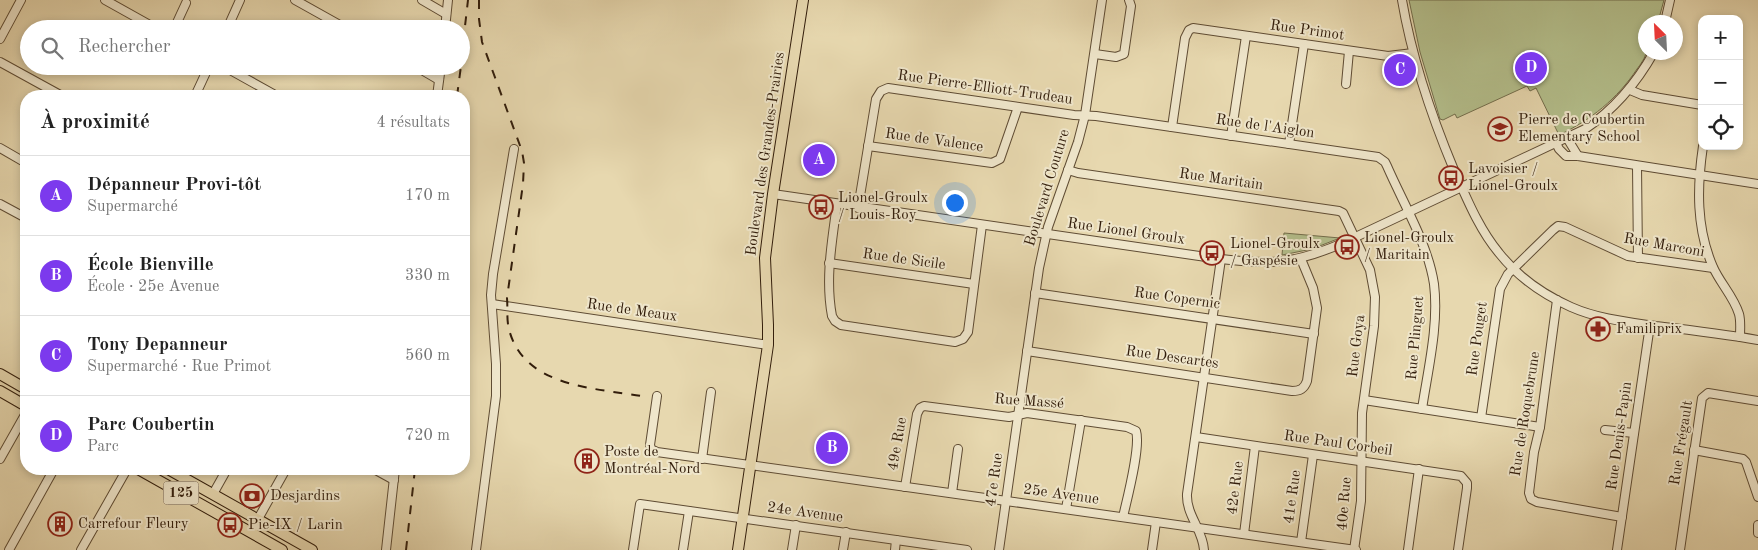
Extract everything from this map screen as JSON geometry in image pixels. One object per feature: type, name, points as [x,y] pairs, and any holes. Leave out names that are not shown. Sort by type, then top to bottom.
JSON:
[{"type":"main road","name":"Boulevard des Grandes-Prairies","points":[[738,550],[768,345],[765,258],[803,0]]},
{"type":"main road","points":[[0,374],[20,386]]},
{"type":"main road","points":[[0,391],[20,403]]},
{"type":"main road","name":"125","points":[[149,475],[282,550]]},
{"type":"main road","name":"125","points":[[179,475],[312,550]]},
{"type":"street","points":[[0,39],[21,0]]},
{"type":"street","points":[[105,0],[141,20]]},
{"type":"street","points":[[231,20],[240,0]]},
{"type":"street","points":[[296,0],[331,20]]},
{"type":"street","points":[[422,0],[446,14]]},
{"type":"street","points":[[446,20],[448,0]]},
{"type":"street","name":"Boulevard Couture","points":[[1018,415],[1035,292],[1046,234],[1085,115],[1102,0]]},
{"type":"street","points":[[1095,54],[1116,57],[1124,54],[1131,6],[1130,0]]},
{"type":"street","points":[[1402,0],[1413,53],[1432,114],[1462,188],[1484,231],[1513,269],[1535,287],[1557,300],[1572,308],[1600,317],[1758,340]]},
{"type":"street","points":[[1667,15],[1670,0]]},
{"type":"street","points":[[178,20],[186,3]]},
{"type":"street","name":"Rue Primot","points":[[1172,127],[1184,38],[1189,30],[1198,29],[1396,56],[1413,53]]},
{"type":"street","points":[[1231,136],[1246,36]]},
{"type":"street","points":[[1289,144],[1304,44]]},
{"type":"street","points":[[1346,84],[1349,51]]},
{"type":"street","name":"Rue Lionel Groulx","points":[[773,194],[858,208],[1221,259],[1269,263],[1300,259],[1328,250],[1567,138],[1596,121],[1614,106],[1630,90],[1649,60]]},
{"type":"street","points":[[0,62],[20,73]]},
{"type":"street","points":[[24,75],[51,90]]},
{"type":"street","points":[[198,90],[205,75]]},
{"type":"street","points":[[239,75],[266,90]]},
{"type":"street","points":[[430,75],[439,80]]},
{"type":"street","points":[[438,90],[439,75]]},
{"type":"street","name":"Rue Pierre-Elliott-Trudeau","points":[[868,146],[876,99],[880,91],[893,88],[1085,115]]},
{"type":"street","points":[[1630,90],[1642,95],[1698,104]]},
{"type":"street","name":"Rue de Valence","points":[[868,146],[992,163],[1000,159],[1018,107]]},
{"type":"street","name":"Rue de l'Aiglon","points":[[1085,115],[1374,156],[1382,159],[1387,166],[1408,213]]},
{"type":"street","points":[[1567,138],[1578,156]]},
{"type":"street","points":[[1556,143],[1566,156],[1578,156],[1758,184]]},
{"type":"street","points":[[858,208],[868,146]]},
{"type":"street","points":[[0,148],[20,160]]},
{"type":"street","points":[[476,550],[496,396],[496,364],[491,293],[495,256],[514,149]]},
{"type":"street","points":[[1702,150],[1699,175],[1700,217],[1704,241],[1713,268],[1737,308],[1740,322],[1740,337]]},
{"type":"street","points":[[1638,166],[1638,258]]},
{"type":"street","name":"Rue Maritain","points":[[1068,170],[1088,175],[1339,211],[1344,215],[1354,238]]},
{"type":"street","points":[[0,204],[20,215]]},
{"type":"street","points":[[837,204],[830,263],[831,311],[834,321],[841,325],[955,342],[963,339],[968,332],[982,225]]},
{"type":"street","name":"Rue Plinguet","points":[[1408,213],[1427,256],[1434,283],[1435,296],[1434,322],[1422,410]]},
{"type":"street","name":"Rue Marconi","points":[[1513,269],[1558,226],[1565,227],[1618,252],[1638,258],[1713,268]]},
{"type":"street","name":"Rue Goya","points":[[1354,238],[1370,270],[1375,297],[1374,326],[1361,427],[1361,461]]},
{"type":"street","points":[[1204,550],[1203,542],[1190,513],[1187,500],[1221,259]]},
{"type":"street","points":[[1300,259],[1316,298],[1317,308],[1314,334]]},
{"type":"street","name":"Rue de Sicile","points":[[830,263],[974,284]]},
{"type":"street","name":"Rue Pouget","points":[[1481,418],[1500,289],[1503,280],[1513,269]]},
{"type":"street","name":"Rue Copernic","points":[[1035,292],[1314,334]]},
{"type":"street","name":"Rue de Roquebrune","points":[[1557,300],[1529,493],[1532,498],[1542,504],[1622,517]]},
{"type":"street","name":"Rue de Meaux","points":[[492,304],[768,345]]},
{"type":"street","name":"Rue Denis-Papin","points":[[1617,550],[1650,325]]},
{"type":"street","name":"Rue Descartes","points":[[1027,351],[1297,391],[1305,386],[1307,381],[1314,334]]},
{"type":"street","points":[[702,459],[711,392]]},
{"type":"street","name":"Rue Frégault","points":[[1680,550],[1701,403],[1704,395],[1712,394],[1758,400]]},
{"type":"street","name":"25e Avenue","points":[[656,396],[650,441],[651,449],[654,451],[1355,550]]},
{"type":"street","points":[[1364,400],[1540,427]]},
{"type":"street","name":"Rue Massé","points":[[920,408],[928,406],[1009,417],[1027,413],[1127,427],[1136,431],[1136,448],[1123,517]]},
{"type":"street","name":"49e Rue","points":[[905,486],[917,414],[920,408]]},
{"type":"street","name":"47e Rue","points":[[999,550],[1018,415]]},
{"type":"street","points":[[1066,509],[1081,420]]},
{"type":"street","points":[[0,459],[20,424]]},
{"type":"street","points":[[1605,430],[1634,434]]},
{"type":"street","name":"Rue Paul Corbeil","points":[[1196,437],[1460,476],[1467,483],[1467,488],[1458,550]]},
{"type":"street","name":"42e Rue","points":[[1244,534],[1255,446]]},
{"type":"street","points":[[952,493],[958,449]]},
{"type":"street","points":[[1694,450],[1743,459],[1746,462],[1758,497]]},
{"type":"street","name":"41e Rue","points":[[1301,542],[1312,455]]},
{"type":"street","name":"40e Rue","points":[[1355,550],[1361,500],[1361,461]]},
{"type":"street","points":[[1408,550],[1419,469]]},
{"type":"street","points":[[9,550],[51,475]]},
{"type":"street","points":[[81,550],[124,475]]},
{"type":"street","points":[[213,494],[224,475]]},
{"type":"street","points":[[252,533],[283,475]]},
{"type":"street","points":[[385,475],[394,480]]},
{"type":"street","points":[[386,550],[394,475]]},
{"type":"street","name":"24e Avenue","points":[[633,550],[640,504],[967,550]]},
{"type":"street","points":[[683,550],[689,510]]},
{"type":"street","points":[[1152,550],[1156,522]]},
{"type":"street","points":[[792,550],[796,525]]},
{"type":"street","points":[[1758,526],[1758,533]]},
{"type":"street","points":[[843,550],[846,532]]},
{"type":"street","points":[[895,550],[896,540]]},
{"type":"green space","points":[[1409,0],[1664,0],[1660,15],[1638,15],[1638,60],[1643,60],[1629,80],[1602,108],[1582,123],[1559,135],[1536,88],[1530,91],[1527,86],[1457,118],[1455,114],[1443,120],[1440,119],[1420,52]]},
{"type":"green space","points":[[1284,233],[1340,238],[1312,249],[1282,255]]},
{"type":"railway","points":[[466,20],[468,0]]},
{"type":"railway","points":[[479,0],[482,42],[522,151],[524,163],[523,184],[507,298],[510,333],[519,351],[531,364],[547,375],[583,387],[641,396]]},
{"type":"railway","points":[[458,90],[460,75]]},
{"type":"railway","points":[[406,550],[414,475]]},
{"type":"place","name":"Parc Coubertin","points":[[1531,68]]},
{"type":"place","name":"Tony Depanneur","points":[[1400,70]]},
{"type":"place","name":"Pierre de Coubertin Elementary School","points":[[1500,129]]},
{"type":"place","name":"Dépanneur Provi-tôt","points":[[819,160]]},
{"type":"place","name":"Lavoisier / Lionel-Groulx","points":[[1451,178]]},
{"type":"place","name":"Lionel-Groulx / Louis-Roy","points":[[821,207]]},
{"type":"place","name":"Lionel-Groulx / Maritain","points":[[1347,247]]},
{"type":"place","name":"Lionel-Groulx / Gaspésie","points":[[1212,253]]},
{"type":"place","name":"Familiprix","points":[[1598,329]]},
{"type":"place","name":"École Bienville","points":[[832,448]]},
{"type":"place","name":"Poste de Montréal-Nord","points":[[587,461]]},
{"type":"place","name":"Desjardins","points":[[252,496]]},
{"type":"place","name":"Carrefour Fleury","points":[[60,524]]},
{"type":"place","name":"Pie-IX / Larin","points":[[230,525]]}]
